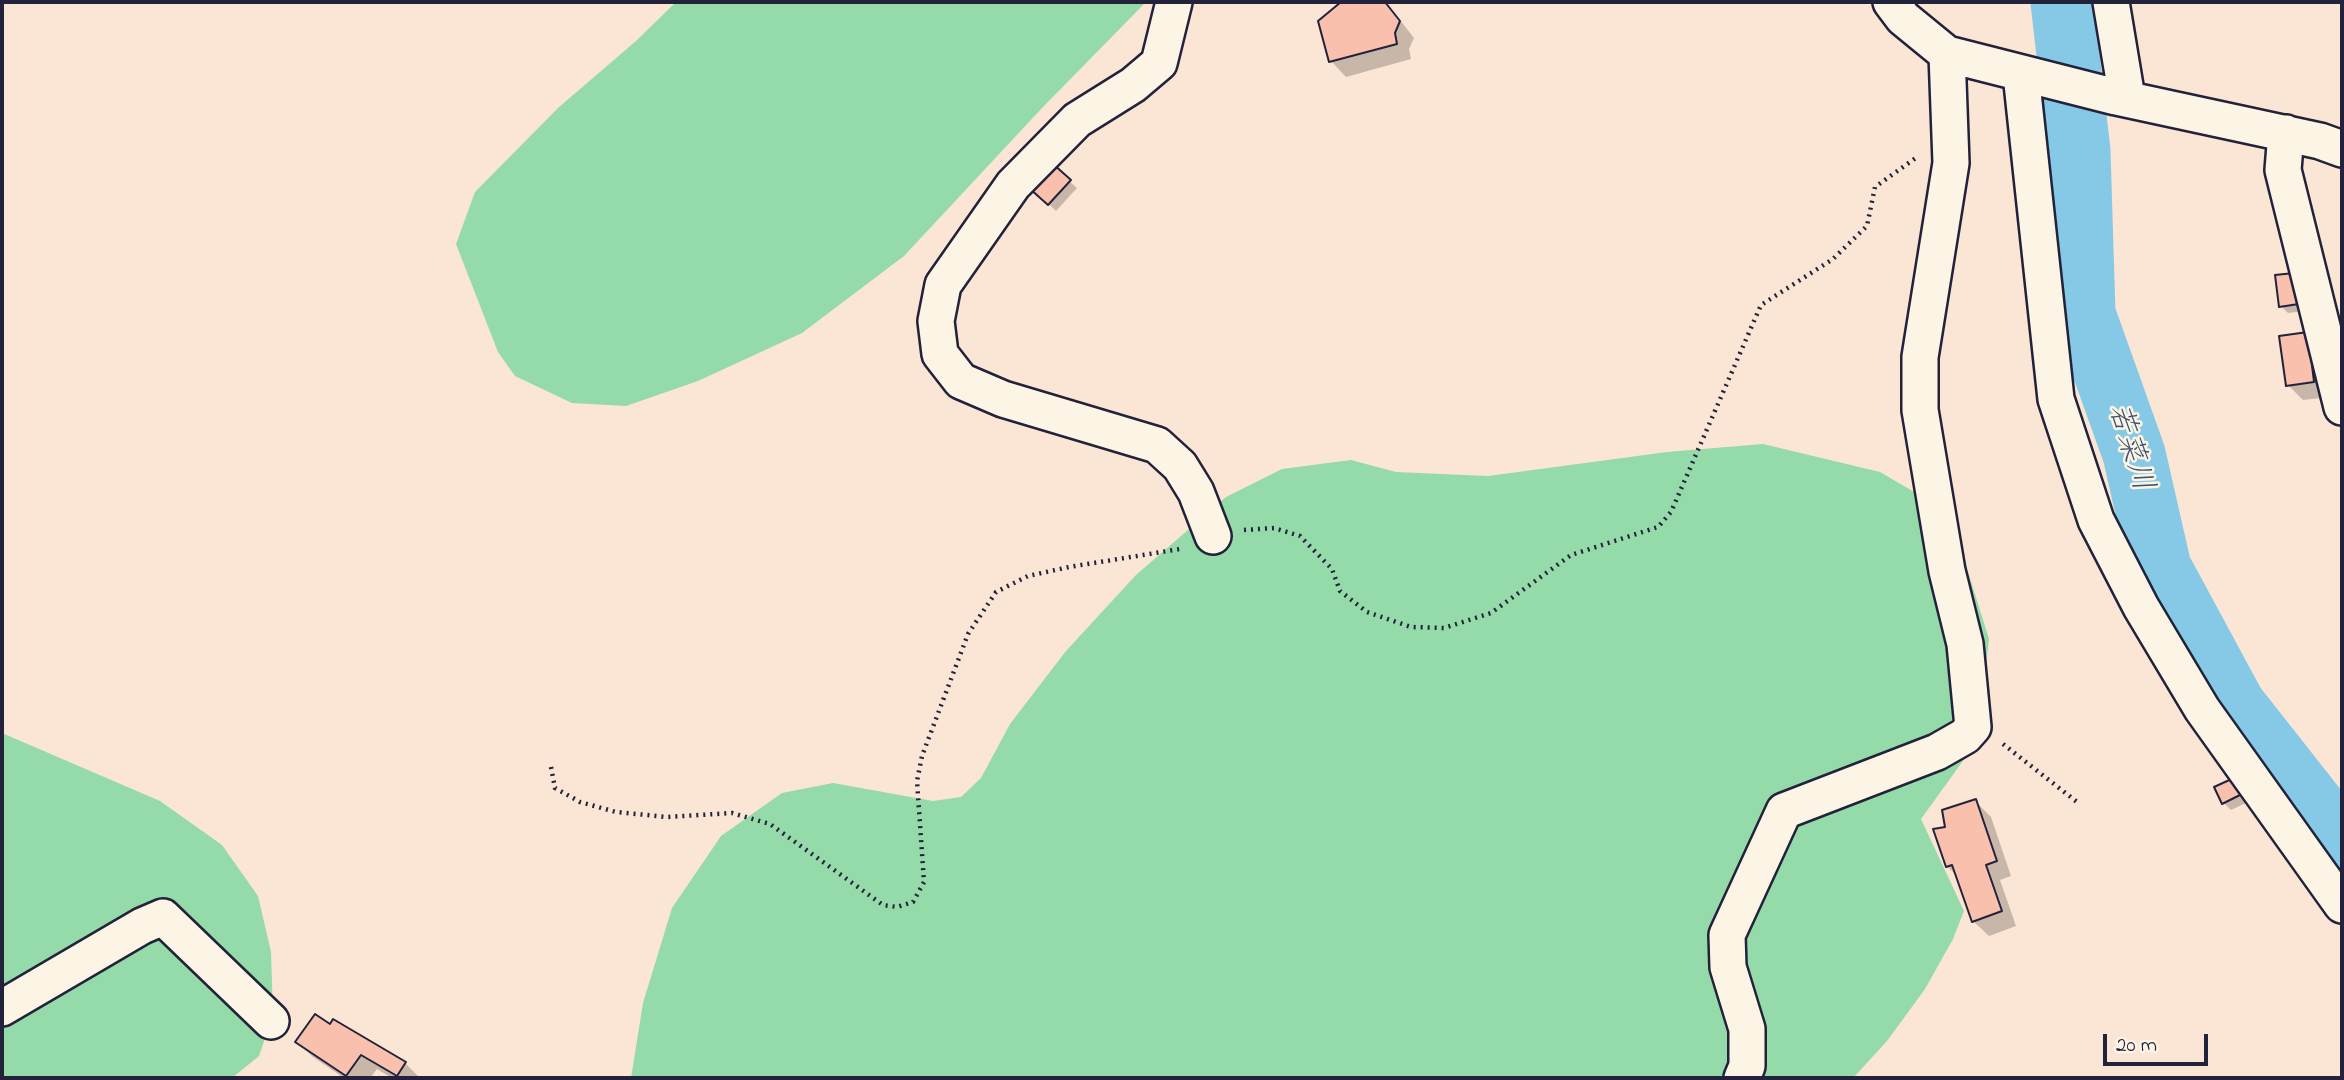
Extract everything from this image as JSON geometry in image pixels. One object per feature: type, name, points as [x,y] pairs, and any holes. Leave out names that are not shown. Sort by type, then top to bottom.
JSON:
[{"type":"street","points":[[1174,2],[1159,63],[1133,85],[1077,120],[1013,186],[943,285],[936,321],[940,354],[961,381],[1003,399],[1157,445],[1180,466],[1196,492],[1213,536]]},
{"type":"street","points":[[1891,2],[1903,18],[1947,54],[2121,97],[2286,133],[2342,149]]},
{"type":"street","points":[[2110,2],[2121,97]]},
{"type":"street","points":[[1742,1078],[1747,1066],[1747,1029],[1728,967],[1727,935],[1784,811],[1937,751],[1965,736],[1973,727],[1965,644],[1947,571],[1920,410],[1920,357],[1951,163],[1947,54]]},
{"type":"street","points":[[2029,75],[2056,399],[2096,520],[2141,607],[2202,709],[2342,905]]},
{"type":"street","points":[[2286,133],[2283,170],[2342,407]]},
{"type":"street","points":[[2,1008],[142,926],[163,917],[271,1021]]},
{"type":"path","points":[[551,767],[555,788],[580,802],[616,812],[667,817],[733,813],[770,824],[883,905],[897,906],[913,902],[923,882],[917,781],[922,756],[968,634],[996,592],[1028,576],[1190,548],[1213,536],[1274,528],[1300,536],[1332,569],[1340,591],[1367,612],[1411,627],[1444,628],[1491,613],[1571,555],[1658,527],[1671,512],[1761,305],[1833,260],[1867,226],[1875,187],[1951,132]]},
{"type":"path","points":[[1973,727],[1994,737],[2077,802]]},
{"type":"green space","points":[[676,2],[1146,2],[1042,108],[904,256],[802,333],[698,381],[626,406],[572,403],[515,376],[498,352],[456,244],[475,192],[558,108],[636,41]]},
{"type":"green space","points":[[1763,444],[1880,472],[1921,496],[1964,559],[1989,639],[1978,740],[1921,819],[1964,911],[1953,939],[1925,989],[1887,1041],[1853,1078],[631,1078],[643,1003],[672,908],[721,836],[782,793],[833,783],[933,801],[961,797],[981,778],[1010,724],[1066,651],[1136,575],[1226,497],[1282,469],[1351,460],[1396,472],[1488,476],[1667,452]]},
{"type":"green space","points":[[2,733],[160,801],[222,845],[258,896],[271,952],[273,1015],[259,1056],[232,1078],[2,1078]]},
{"type":"building","points":[[1341,2],[1385,2],[1400,21],[1395,33],[1397,44],[1329,62],[1318,21]]},
{"type":"building","points":[[1052,163],[1071,180],[1048,205],[1029,188]]},
{"type":"building","points":[[2294,273],[2299,304],[2279,307],[2275,275]]},
{"type":"building","points":[[2308,332],[2314,382],[2286,386],[2279,336]]},
{"type":"building","points":[[2236,777],[2244,793],[2222,804],[2214,787]]},
{"type":"building","points":[[1976,799],[1997,861],[1986,865],[2002,911],[1972,922],[1952,865],[1946,867],[1933,829],[1945,827],[1942,810]]},
{"type":"building","points":[[315,1014],[330,1024],[333,1019],[406,1062],[397,1076],[361,1055],[346,1076],[295,1042]]},
{"type":"waterway","name":"若菜川","points":[[2062,2],[2079,151],[2084,314],[2134,454],[2160,568],[2234,705],[2342,842]]}]
